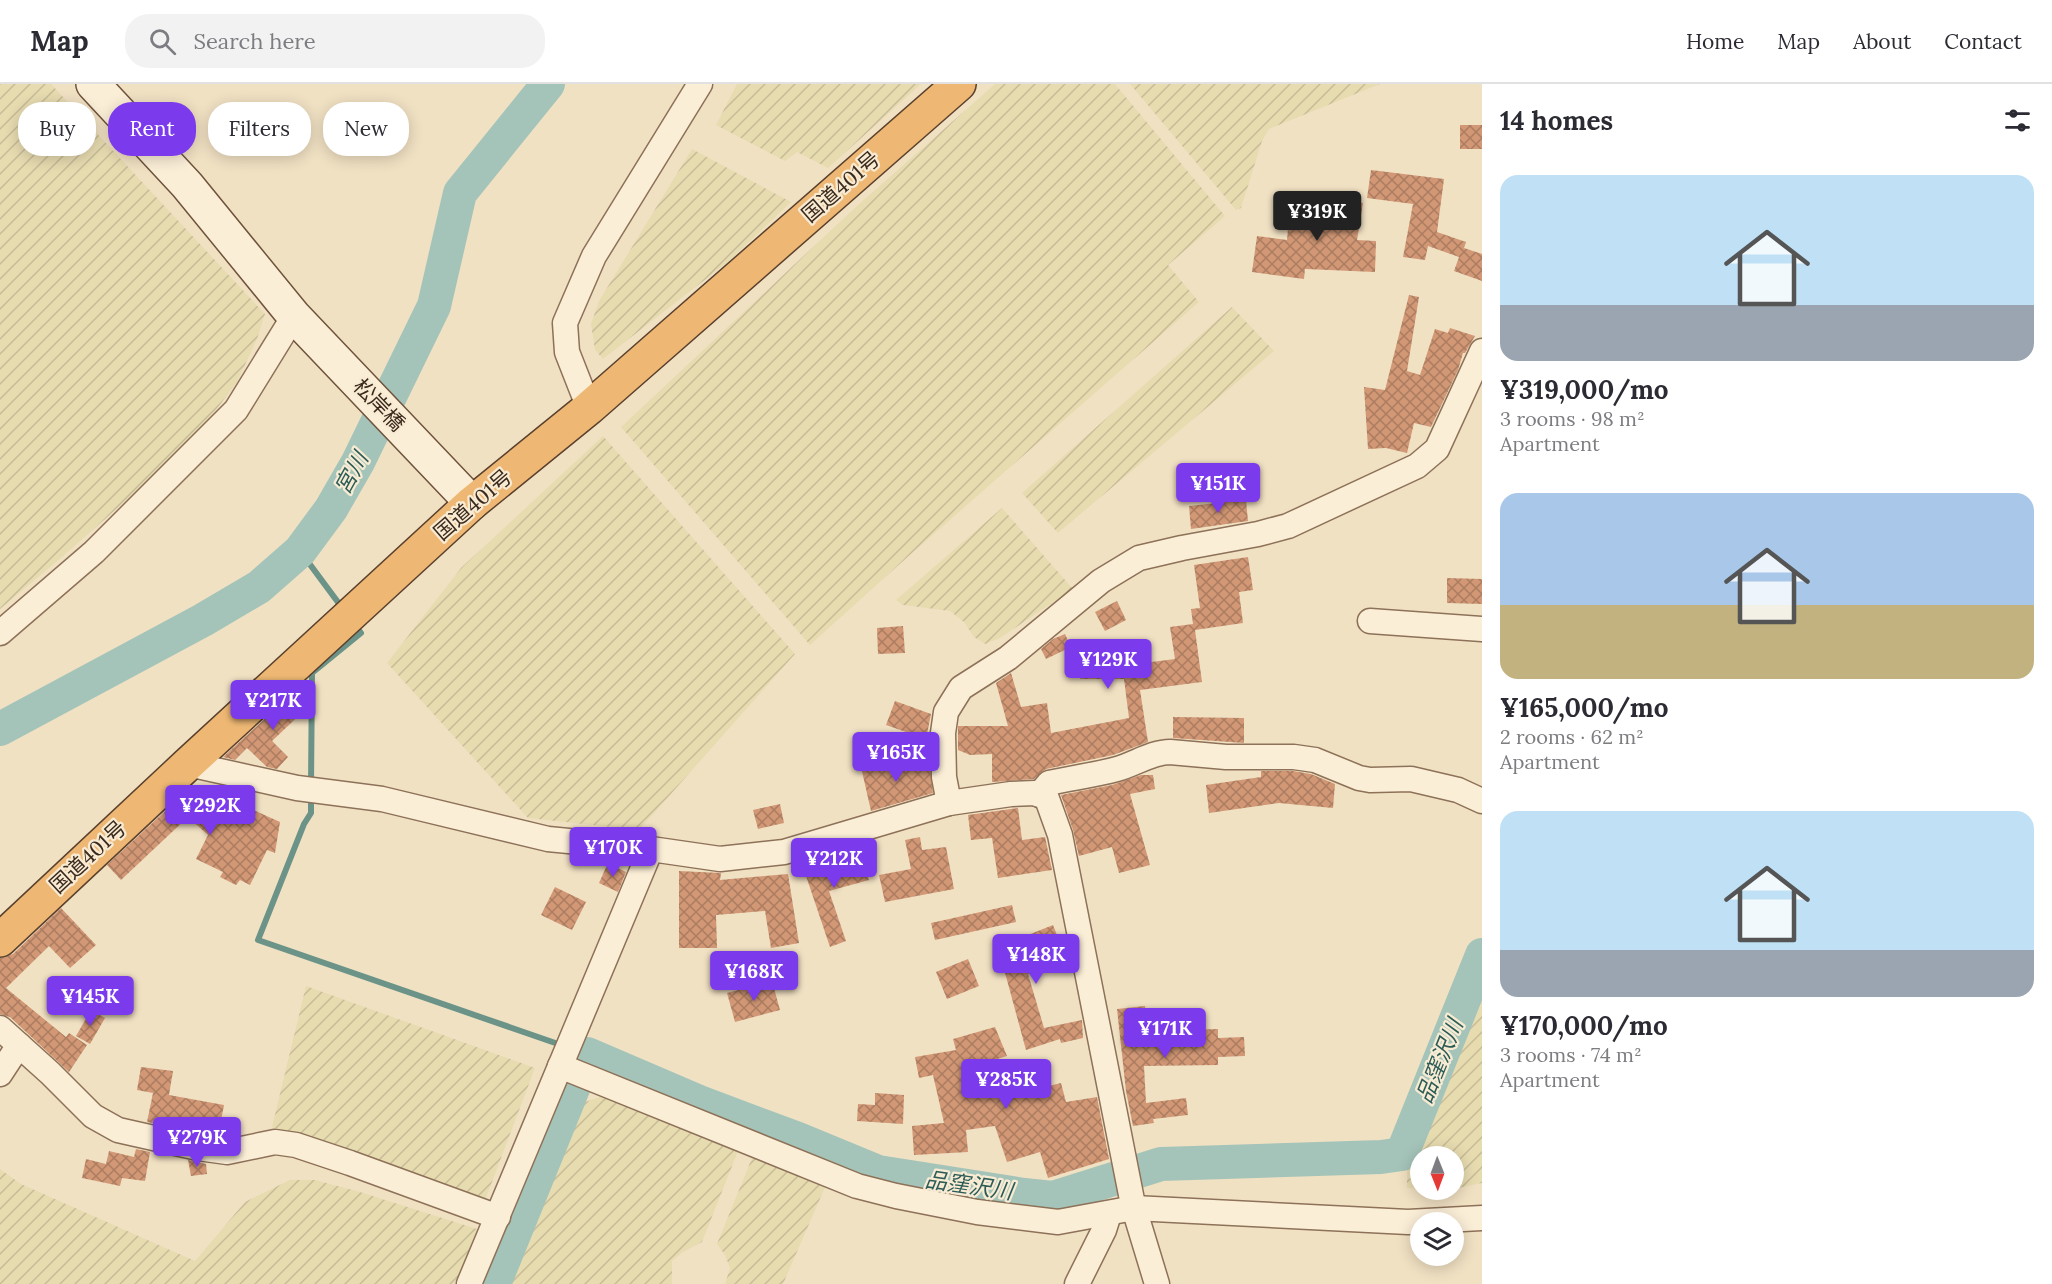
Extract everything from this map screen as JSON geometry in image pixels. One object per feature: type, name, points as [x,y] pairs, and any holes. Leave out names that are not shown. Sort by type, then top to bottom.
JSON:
[{"type":"highway","name":"国道401号","points":[[0,940],[188,764],[464,495],[589,408],[959,84]]},
{"type":"main road","name":"松岸橋","points":[[93,84],[187,185],[298,320],[464,495]]},
{"type":"street","points":[[589,408],[567,352],[565,323],[594,256],[700,84]]},
{"type":"street","points":[[0,633],[94,552],[236,410],[298,320]]},
{"type":"street","points":[[949,803],[944,777],[943,732],[946,712],[961,688],[1008,658],[1101,581],[1139,558],[1288,526],[1417,466],[1437,449],[1482,351]]},
{"type":"street","points":[[1370,621],[1482,629]]},
{"type":"street","points":[[1039,795],[1049,783],[1115,769],[1137,763],[1162,752],[1170,752],[1226,757],[1315,760],[1359,778],[1411,779],[1458,790],[1482,801]]},
{"type":"street","points":[[188,764],[297,788],[382,799],[548,839],[651,849],[720,859],[784,852],[949,803],[1011,794],[1035,793],[1046,796],[1060,835],[1134,1208],[1157,1284]]},
{"type":"street","points":[[470,1284],[651,849]]},
{"type":"street","points":[[0,1028],[93,1116],[118,1130],[198,1148],[227,1152],[275,1142],[296,1145],[498,1216]]},
{"type":"street","points":[[0,1074],[19,1045]]},
{"type":"street","points":[[560,1066],[857,1186],[977,1212],[1058,1222],[1134,1208],[1408,1222],[1482,1218]]},
{"type":"street","points":[[1077,1284],[1104,1230],[1109,1214]]},
{"type":"shaded area","points":[[0,84],[51,84],[68,102],[18,102],[18,156],[96,156],[96,132],[108,145],[108,156],[118,156],[265,314],[257,339],[237,382],[192,442],[0,609]]},
{"type":"shaded area","points":[[737,84],[921,84],[828,168],[797,152],[785,161],[716,125]]},
{"type":"shaded area","points":[[995,84],[1115,84],[1225,216],[1168,265],[1199,302],[810,645],[621,427],[858,205]]},
{"type":"shaded area","points":[[1130,84],[1380,84],[1269,129],[1262,141],[1241,208],[1236,210]]},
{"type":"shaded area","points":[[692,149],[791,202],[729,261],[603,359],[595,350],[591,324],[599,301]]},
{"type":"shaded area","points":[[1232,307],[1274,351],[1058,533],[1022,493]]},
{"type":"shaded area","points":[[603,436],[795,654],[639,830],[528,818],[387,663],[461,568]]},
{"type":"shaded area","points":[[1002,508],[1073,589],[1000,638],[985,644],[974,637],[964,622],[950,611],[903,605],[896,600]]},
{"type":"shaded area","points":[[306,986],[535,1068],[484,1203],[272,1127]]},
{"type":"shaded area","points":[[1482,1002],[1482,1183],[1464,1187],[1464,1146],[1418,1146]]},
{"type":"shaded area","points":[[606,1095],[738,1151],[702,1242],[672,1261],[672,1284],[502,1284],[582,1103]]},
{"type":"shaded area","points":[[752,1158],[826,1185],[783,1284],[725,1284],[730,1268],[717,1244]]},
{"type":"shaded area","points":[[1410,1164],[1410,1188],[1407,1188],[1407,1171]]},
{"type":"shaded area","points":[[0,1169],[21,1184],[195,1261],[245,1202],[290,1180],[315,1180],[477,1229],[455,1284],[0,1284]]},
{"type":"building","points":[[1460,125],[1482,125],[1482,149],[1460,149]]},
{"type":"building","points":[[1371,170],[1444,179],[1437,232],[1466,242],[1464,248],[1482,254],[1482,281],[1454,271],[1459,257],[1428,246],[1425,260],[1403,257],[1413,204],[1367,198]]},
{"type":"building","points":[[1335,199],[1363,203],[1357,240],[1376,241],[1375,272],[1305,269],[1304,279],[1252,272],[1257,236],[1287,240],[1290,202],[1333,206]]},
{"type":"building","points":[[1409,295],[1419,297],[1407,371],[1420,375],[1435,329],[1448,333],[1450,328],[1475,336],[1463,353],[1458,370],[1431,427],[1414,423],[1407,453],[1386,448],[1368,449],[1364,387],[1385,390]]},
{"type":"building","points":[[1246,500],[1248,521],[1191,529],[1189,506]]},
{"type":"building","points":[[1248,557],[1253,590],[1239,592],[1243,623],[1195,630],[1202,682],[1140,690],[1148,742],[1113,755],[1046,769],[1034,779],[992,782],[992,754],[970,755],[958,750],[958,726],[1008,726],[996,683],[1011,673],[1021,707],[1047,703],[1051,733],[1129,718],[1124,679],[1080,679],[1080,652],[1136,652],[1136,664],[1175,659],[1170,627],[1193,624],[1191,609],[1200,608],[1194,565]]},
{"type":"building","points":[[1447,578],[1482,579],[1482,604],[1447,603]]},
{"type":"building","points":[[1117,601],[1126,620],[1105,631],[1095,612]]},
{"type":"building","points":[[903,626],[905,653],[878,654],[877,628]]},
{"type":"building","points":[[1065,634],[1071,647],[1046,659],[1041,649],[1053,639]]},
{"type":"building","points":[[304,683],[309,687],[306,703],[309,706],[272,741],[288,757],[277,769],[267,767],[247,748],[235,760],[223,757]]},
{"type":"building","points":[[895,701],[931,714],[926,739],[886,725]]},
{"type":"building","points":[[1173,717],[1244,718],[1244,743],[1173,738]]},
{"type":"building","points":[[929,761],[933,793],[871,811],[861,767],[887,762],[888,768]]},
{"type":"building","points":[[1261,771],[1293,771],[1311,774],[1335,784],[1333,808],[1279,803],[1209,813],[1206,785],[1261,777]]},
{"type":"building","points":[[1141,775],[1153,775],[1155,789],[1130,794],[1150,865],[1119,873],[1112,847],[1079,856],[1061,795],[1112,785]]},
{"type":"building","points":[[200,786],[280,822],[275,853],[267,850],[250,885],[240,880],[236,885],[220,877],[223,872],[196,859],[208,835],[188,817],[121,880],[107,865],[189,789],[196,794]]},
{"type":"building","points":[[780,804],[784,823],[758,829],[753,810]]},
{"type":"building","points":[[1018,808],[1022,840],[1045,837],[1052,870],[998,878],[992,838],[971,840],[968,815]]},
{"type":"building","points":[[920,837],[922,850],[946,847],[954,889],[885,902],[879,875],[911,869],[905,840]]},
{"type":"building","points":[[860,851],[869,880],[829,891],[846,941],[830,947],[805,873],[808,873],[806,865]]},
{"type":"building","points":[[608,863],[626,872],[618,892],[599,883]]},
{"type":"building","points":[[679,871],[721,873],[720,880],[788,874],[799,943],[771,948],[765,911],[716,915],[717,948],[679,948]]},
{"type":"building","points":[[555,887],[586,902],[572,930],[541,915]]},
{"type":"building","points":[[1012,905],[1016,922],[935,940],[931,923]]},
{"type":"building","points":[[61,908],[96,945],[70,968],[49,946],[6,988],[66,1037],[69,1033],[87,1045],[69,1072],[10,1017],[0,1014],[0,958],[13,954]]},
{"type":"building","points":[[1053,925],[1061,945],[1067,944],[1071,966],[1028,974],[1044,1028],[1082,1020],[1083,1038],[1061,1043],[1060,1039],[1026,1050],[998,947]]},
{"type":"building","points":[[968,959],[979,986],[947,999],[936,972]]},
{"type":"building","points":[[772,981],[780,1010],[735,1022],[727,993]]},
{"type":"building","points":[[1145,1006],[1148,1031],[1218,1029],[1218,1038],[1244,1037],[1245,1056],[1218,1057],[1218,1065],[1144,1066],[1146,1103],[1186,1098],[1188,1115],[1153,1119],[1154,1123],[1133,1126],[1126,1091],[1117,1009]]},
{"type":"building","points":[[91,1010],[105,1018],[90,1044],[76,1036]]},
{"type":"building","points":[[995,1027],[1007,1056],[997,1059],[1008,1096],[1061,1083],[1066,1102],[1097,1097],[1109,1159],[1048,1178],[1040,1152],[1007,1162],[995,1126],[966,1130],[968,1152],[914,1155],[912,1126],[944,1123],[933,1075],[919,1078],[915,1057],[956,1050],[953,1039]]},
{"type":"building","points":[[141,1067],[173,1071],[169,1095],[224,1105],[218,1136],[147,1122],[153,1093],[137,1090]]},
{"type":"building","points":[[875,1093],[904,1095],[903,1124],[857,1121],[858,1104],[875,1105]]},
{"type":"building","points":[[136,1149],[150,1152],[145,1181],[122,1178],[120,1186],[82,1178],[86,1159],[106,1164],[109,1151],[134,1157]]},
{"type":"building","points":[[188,1160],[206,1164],[207,1174],[191,1176]]},
{"type":"waterway","name":"宮川","points":[[0,729],[203,620],[259,587],[300,551],[331,509],[358,462],[434,306],[460,193],[548,84]]},
{"type":"waterway","points":[[300,551],[343,609]]},
{"type":"waterway","points":[[311,786],[312,673],[361,633],[355,625]]},
{"type":"waterway","points":[[311,796],[311,813],[304,824],[258,940],[564,1046]]},
{"type":"waterway","name":"品窪沢川","points":[[494,1284],[587,1054],[699,1102],[878,1172],[1053,1198],[1161,1164],[1381,1157],[1402,1154],[1482,955]]},
{"type":"waterway","points":[[573,1049],[587,1054]]}]
